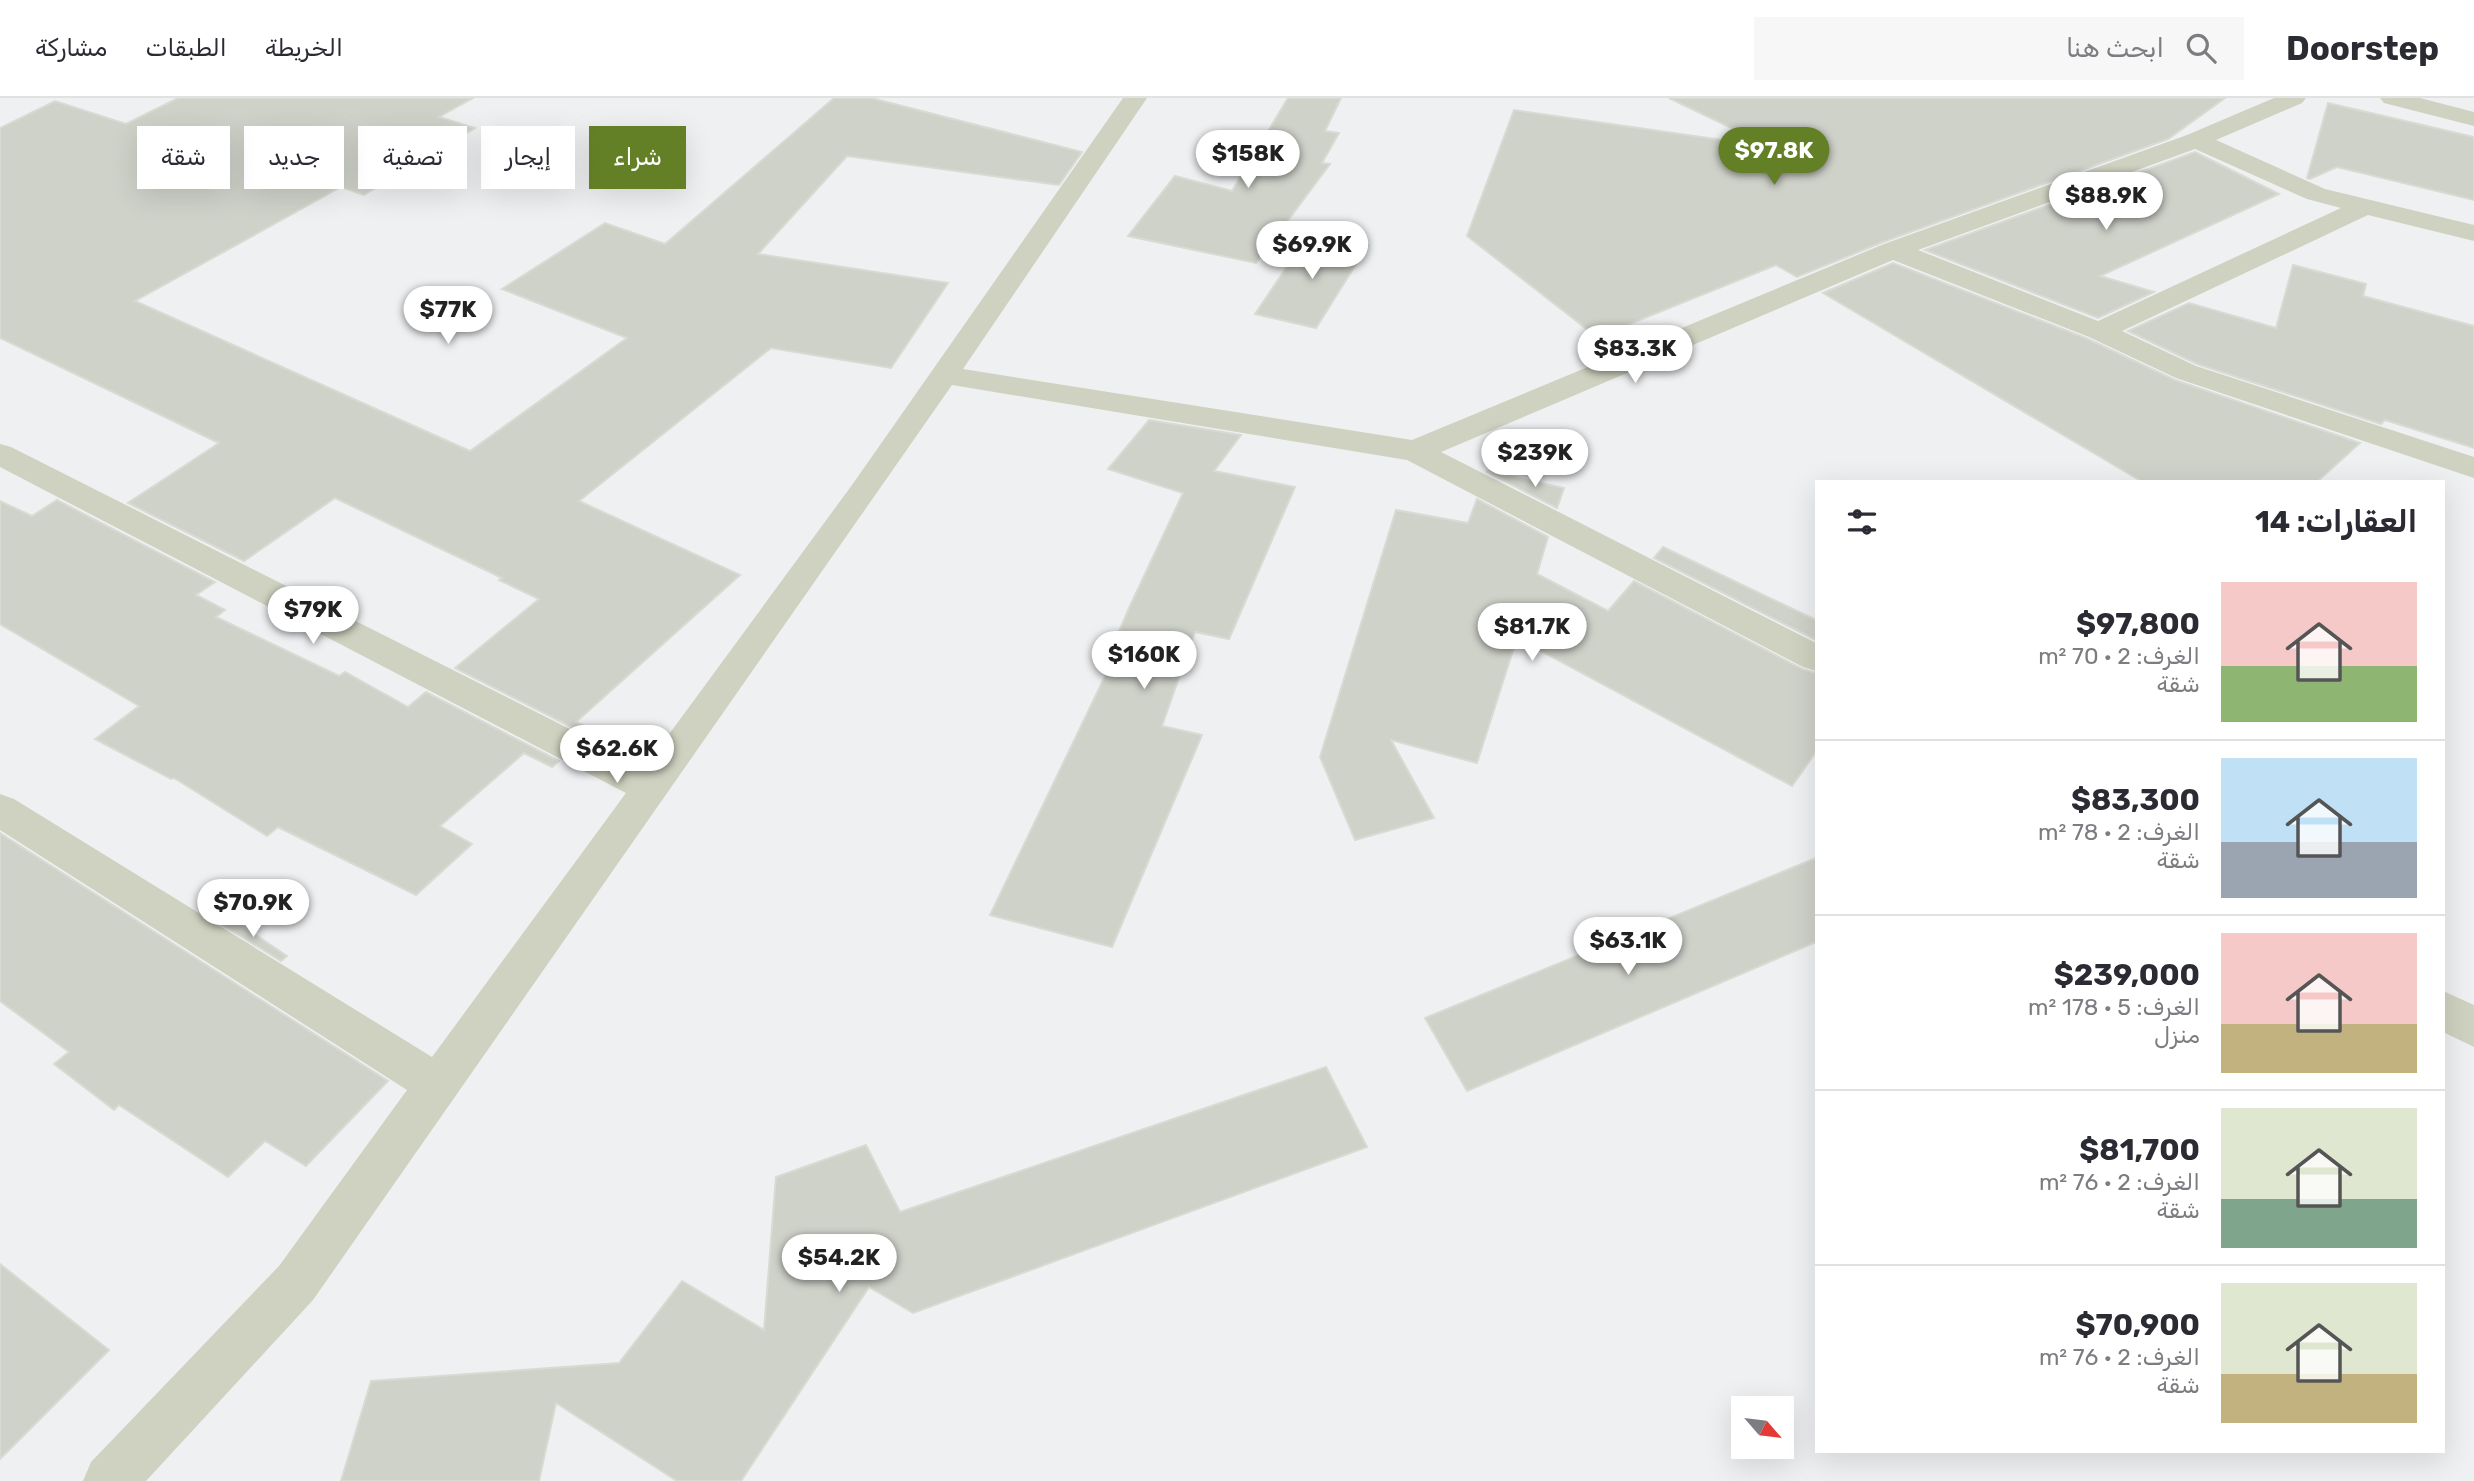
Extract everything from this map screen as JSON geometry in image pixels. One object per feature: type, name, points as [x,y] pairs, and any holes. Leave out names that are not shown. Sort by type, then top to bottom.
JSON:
[{"type":"street","points":[[110,1481],[296,1283],[652,788],[1135,98]]},
{"type":"street","points":[[1415,451],[1893,250],[2196,140],[2294,98]]},
{"type":"street","points":[[2392,98],[2474,119]]},
{"type":"street","points":[[2196,140],[2316,194],[2474,233]]},
{"type":"street","points":[[2099,331],[2366,206]]},
{"type":"street","points":[[1893,250],[2099,331],[2186,372],[2474,468]]},
{"type":"street","points":[[944,374],[1415,451],[1815,657]]},
{"type":"street","points":[[0,454],[652,788]]},
{"type":"street","points":[[0,810],[438,1085]]},
{"type":"street","points":[[2445,1011],[2474,1027]]},
{"type":"building","points":[[178,98],[473,98],[439,117],[475,128],[467,133],[467,126],[358,126],[358,189],[374,189],[364,195],[344,188],[344,126],[244,126],[244,189],[337,189],[135,301],[470,451],[627,338],[502,289],[605,223],[665,244],[834,98],[871,98],[1082,152],[1059,185],[847,156],[758,254],[948,283],[891,368],[771,348],[579,501],[740,575],[576,722],[593,730],[587,735],[455,668],[539,599],[499,580],[502,578],[335,498],[244,561],[128,503],[219,443],[0,338],[0,128],[55,101],[126,124]]},
{"type":"building","points":[[1288,98],[1341,98],[1325,131],[1339,133],[1322,163],[1330,164],[1256,263],[1128,236],[1175,176],[1232,191]]},
{"type":"building","points":[[1669,98],[2225,98],[2168,139],[1883,242],[1797,277],[1776,265],[1597,337],[1467,236],[1514,110],[1771,147]]},
{"type":"building","points":[[2328,103],[2474,137],[2474,200],[2337,167],[2307,178]]},
{"type":"building","points":[[2195,152],[2279,194],[2100,276],[2154,292],[2098,318],[1925,250]]},
{"type":"building","points":[[1309,234],[1368,245],[1316,328],[1255,314]]},
{"type":"building","points":[[1893,263],[2088,339],[2175,380],[2360,443],[2319,480],[2139,480],[1823,293]]},
{"type":"building","points":[[2293,265],[2366,284],[2363,296],[2474,326],[2474,448],[2385,420],[2381,424],[2197,364],[2128,331],[2189,303],[2276,328]]},
{"type":"building","points":[[1149,420],[1241,435],[1214,471],[1295,487],[1229,639],[1195,632],[1162,726],[1202,735],[1112,947],[990,915],[1108,670],[1103,669],[1183,493],[1108,469]]},
{"type":"building","points":[[1487,472],[1564,488],[1557,508]]},
{"type":"building","points":[[1477,499],[1548,537],[1537,574],[1608,611],[1634,581],[1802,669],[1815,673],[1815,753],[1792,786],[1517,638],[1477,763],[1391,740],[1434,818],[1355,840],[1320,757],[1396,510],[1468,523]]},
{"type":"building","points":[[57,500],[215,582],[196,595],[225,610],[216,617],[339,676],[345,672],[408,707],[426,692],[559,761],[552,767],[524,753],[440,826],[472,844],[416,895],[278,827],[267,836],[174,778],[171,779],[95,739],[139,706],[0,624],[0,501],[32,516]]},
{"type":"building","points":[[1663,547],[1815,620],[1815,639],[1654,558]]},
{"type":"building","points":[[0,833],[388,1081],[306,1166],[265,1141],[228,1177],[119,1105],[114,1110],[54,1064],[69,1052],[0,1001]]},
{"type":"building","points":[[1815,858],[1815,942],[1467,1091],[1425,1018]]},
{"type":"building","points":[[229,917],[287,956],[281,961],[221,924]]},
{"type":"building","points":[[1326,1067],[1367,1147],[913,1313],[869,1287],[741,1481],[677,1481],[556,1403],[539,1481],[341,1481],[371,1381],[619,1363],[682,1281],[764,1330],[776,1177],[866,1145],[900,1212]]},
{"type":"building","points":[[0,1264],[109,1350],[0,1459]]}]
